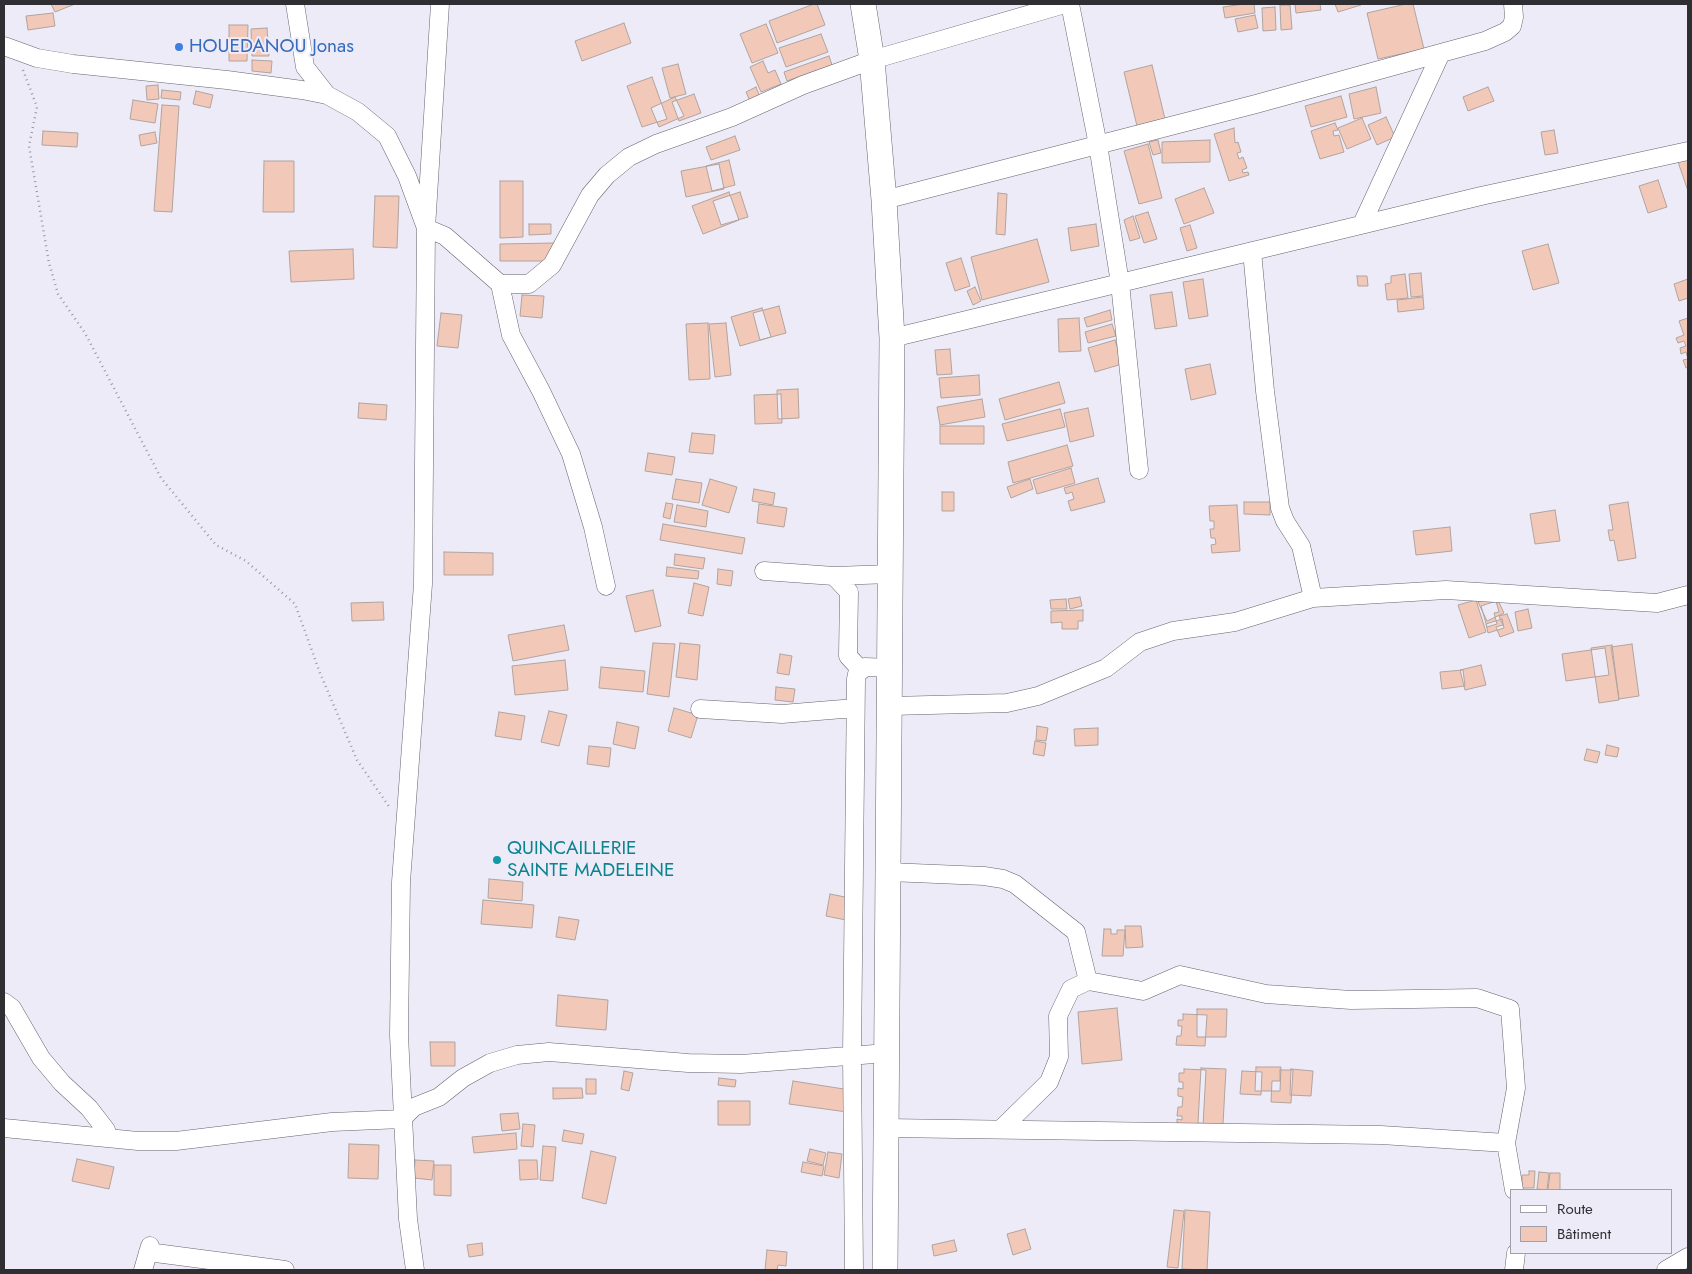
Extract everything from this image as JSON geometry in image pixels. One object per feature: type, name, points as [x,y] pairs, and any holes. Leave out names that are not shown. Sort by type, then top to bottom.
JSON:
[{"type":"street","points":[[295,4],[305,66],[327,95]]},
{"type":"street","points":[[415,1270],[408,1219],[402,1119],[399,1035],[401,882],[423,584],[426,228],[440,4]]},
{"type":"street","points":[[862,4],[872,60],[884,200],[892,338],[891,706],[885,1270]]},
{"type":"street","points":[[500,284],[530,284],[552,265],[590,195],[607,175],[629,157],[656,144],[732,117],[803,85],[872,60],[1065,4]]},
{"type":"street","points":[[1070,4],[1098,145],[1120,283],[1139,470]]},
{"type":"street","points":[[884,200],[1098,145],[1485,41],[1506,32],[1512,26],[1514,17],[1513,4]]},
{"type":"street","points":[[11,48],[37,58],[73,64],[227,80],[327,95],[358,112],[387,136],[407,176],[426,228],[445,236],[500,284],[511,336],[541,391],[571,454],[593,527],[606,586]]},
{"type":"street","points":[[1362,224],[1441,53]]},
{"type":"street","points":[[892,338],[1481,196],[1688,151]]},
{"type":"street","points":[[1252,251],[1265,391],[1280,508],[1285,521],[1301,546],[1313,598]]},
{"type":"street","points":[[764,570],[834,576],[891,574]]},
{"type":"street","points":[[834,576],[849,592],[848,656],[860,669]]},
{"type":"street","points":[[891,706],[1007,703],[1038,696],[1106,668],[1140,642],[1173,631],[1235,622],[1313,598],[1446,590],[1657,603],[1688,595]]},
{"type":"street","points":[[854,1270],[852,1056],[856,679],[860,669],[865,667],[891,668]]},
{"type":"street","points":[[700,709],[782,714],[855,708]]},
{"type":"street","points":[[889,872],[962,874],[1003,879],[1015,884],[1076,932],[1088,981]]},
{"type":"street","points":[[1001,1129],[1049,1082],[1059,1057],[1058,1016],[1071,989],[1088,981],[1143,991],[1180,975],[1266,994],[1351,1000],[1478,998],[1510,1009],[1516,1088],[1506,1143],[1514,1189]]},
{"type":"street","points":[[4,1002],[12,1008],[41,1058],[62,1083],[89,1108],[106,1130],[108,1138]]},
{"type":"street","points":[[4,1128],[138,1141],[176,1141],[332,1122],[402,1119],[414,1107],[439,1097],[463,1078],[490,1063],[517,1056],[549,1052],[741,1064],[888,1053]]},
{"type":"street","points":[[886,1128],[1381,1135],[1506,1143]]},
{"type":"street","points":[[143,1270],[149,1249],[281,1270]]},
{"type":"street","points":[[1514,1270],[1516,1254]]},
{"type":"street","points":[[1666,1270],[1688,1257]]},
{"type":"path","points":[[11,48],[37,108],[29,146],[49,263],[58,294],[85,333],[161,478],[216,544],[246,561],[296,604],[320,673],[357,760],[405,829]]},
{"type":"building","points":[[51,4],[75,4],[55,12]]},
{"type":"building","points":[[817,4],[825,25],[777,43],[769,21]]},
{"type":"building","points":[[1254,4],[1255,13],[1225,18],[1223,7]]},
{"type":"building","points":[[1295,4],[1320,4],[1321,10],[1296,13]]},
{"type":"building","points":[[1335,4],[1361,4],[1361,5],[1338,12]]},
{"type":"building","points":[[1413,4],[1424,49],[1378,59],[1367,13]]},
{"type":"building","points":[[1280,5],[1290,5],[1292,29],[1281,30]]},
{"type":"building","points":[[1275,7],[1276,30],[1263,31],[1262,8]]},
{"type":"building","points":[[53,13],[55,26],[28,30],[26,16]]},
{"type":"building","points":[[1255,15],[1258,28],[1238,32],[1235,19]]},
{"type":"building","points":[[624,23],[631,43],[582,61],[575,41]]},
{"type":"building","points":[[766,24],[778,53],[752,63],[740,34]]},
{"type":"building","points":[[229,25],[248,25],[247,61],[229,61]]},
{"type":"building","points":[[267,28],[269,56],[252,56],[251,29]]},
{"type":"building","points":[[821,34],[828,52],[786,67],[779,48]]},
{"type":"building","points":[[829,56],[832,65],[787,81],[784,72]]},
{"type":"building","points":[[252,60],[272,61],[271,73],[252,71]]},
{"type":"building","points":[[763,61],[768,73],[775,70],[781,84],[761,92],[750,67]]},
{"type":"building","points":[[678,64],[686,94],[670,98],[662,68]]},
{"type":"building","points":[[1152,65],[1165,119],[1137,126],[1124,72]]},
{"type":"building","points":[[652,77],[667,119],[642,127],[627,86]]},
{"type":"building","points":[[158,85],[159,99],[147,100],[146,86]]},
{"type":"building","points":[[756,87],[760,97],[750,101],[746,92]]},
{"type":"building","points":[[1376,87],[1381,113],[1354,119],[1349,94]]},
{"type":"building","points":[[1488,87],[1494,101],[1468,111],[1463,97]]},
{"type":"building","points":[[162,90],[181,92],[180,100],[161,98]]},
{"type":"building","points":[[196,91],[213,95],[210,108],[193,104]]},
{"type":"building","points":[[694,94],[701,113],[679,121],[672,102]]},
{"type":"building","points":[[1341,96],[1347,117],[1311,127],[1305,106]]},
{"type":"building","points":[[675,97],[684,116],[659,127],[651,108]]},
{"type":"building","points":[[133,100],[158,104],[155,123],[130,119]]},
{"type":"building","points":[[162,105],[179,106],[172,212],[154,211]]},
{"type":"building","points":[[1386,117],[1395,137],[1377,145],[1368,125]]},
{"type":"building","points":[[1362,118],[1371,139],[1347,149],[1338,128]]},
{"type":"building","points":[[1335,123],[1338,130],[1333,131],[1334,136],[1339,135],[1344,152],[1320,159],[1311,131]]},
{"type":"building","points":[[1234,128],[1235,143],[1238,142],[1241,152],[1237,153],[1239,159],[1243,157],[1247,168],[1242,170],[1243,173],[1248,172],[1249,175],[1229,181],[1214,134]]},
{"type":"building","points":[[1554,130],[1558,153],[1545,155],[1541,132]]},
{"type":"building","points":[[43,131],[78,133],[77,147],[42,145]]},
{"type":"building","points":[[155,132],[157,143],[141,146],[139,135]]},
{"type":"building","points":[[735,136],[740,150],[711,160],[706,147]]},
{"type":"building","points":[[1158,140],[1161,153],[1153,155],[1149,142]]},
{"type":"building","points":[[1210,140],[1210,162],[1162,163],[1162,142]]},
{"type":"building","points":[[1148,144],[1162,198],[1139,204],[1124,151]]},
{"type":"building","points":[[1688,158],[1688,191],[1678,162]]},
{"type":"building","points":[[729,160],[735,185],[712,191],[706,166]]},
{"type":"building","points":[[264,161],[294,161],[294,212],[263,212]]},
{"type":"building","points":[[719,164],[724,189],[686,197],[681,171]]},
{"type":"building","points":[[1658,180],[1667,207],[1648,213],[1639,186]]},
{"type":"building","points":[[500,181],[523,181],[523,237],[500,238]]},
{"type":"building","points":[[1204,188],[1214,213],[1184,224],[1175,199]]},
{"type":"building","points":[[729,192],[739,220],[703,234],[692,206]]},
{"type":"building","points":[[740,192],[748,217],[721,225],[713,201]]},
{"type":"building","points":[[998,193],[1007,194],[1005,235],[996,234]]},
{"type":"building","points":[[375,196],[399,196],[397,248],[373,247]]},
{"type":"building","points":[[1148,212],[1157,239],[1144,243],[1135,216]]},
{"type":"building","points":[[1133,216],[1140,238],[1130,241],[1124,220]]},
{"type":"building","points":[[529,224],[551,224],[551,234],[529,235]]},
{"type":"building","points":[[1096,224],[1099,246],[1071,251],[1068,228]]},
{"type":"building","points":[[1190,225],[1197,248],[1187,251],[1180,228]]},
{"type":"building","points":[[1037,239],[1049,282],[982,300],[971,257]]},
{"type":"building","points":[[554,243],[554,261],[500,261],[500,244]]},
{"type":"building","points":[[1548,244],[1559,283],[1533,290],[1522,251]]},
{"type":"building","points":[[353,249],[354,279],[291,282],[289,251]]},
{"type":"building","points":[[961,258],[970,286],[955,291],[946,263]]},
{"type":"building","points":[[1421,273],[1423,296],[1411,297],[1409,274]]},
{"type":"building","points":[[1405,274],[1408,298],[1387,300],[1385,284],[1391,283],[1391,276]]},
{"type":"building","points":[[1357,276],[1367,276],[1368,286],[1358,286]]},
{"type":"building","points":[[1203,279],[1208,316],[1189,319],[1183,282]]},
{"type":"building","points":[[1688,279],[1688,298],[1679,301],[1674,284]]},
{"type":"building","points":[[975,287],[981,301],[973,305],[967,291]]},
{"type":"building","points":[[1172,292],[1177,326],[1155,329],[1150,295]]},
{"type":"building","points":[[522,295],[544,296],[542,318],[520,316]]},
{"type":"building","points":[[1423,297],[1424,309],[1398,312],[1397,300]]},
{"type":"building","points":[[779,306],[786,333],[760,340],[753,313]]},
{"type":"building","points":[[762,308],[771,337],[740,346],[731,317]]},
{"type":"building","points":[[1110,310],[1112,320],[1087,327],[1084,318]]},
{"type":"building","points":[[441,313],[462,315],[458,348],[437,346]]},
{"type":"building","points":[[1079,318],[1081,351],[1059,352],[1058,319]]},
{"type":"building","points":[[1688,318],[1688,359],[1686,352],[1681,354],[1680,348],[1686,346],[1684,341],[1678,343],[1676,338],[1684,335],[1679,321]]},
{"type":"building","points":[[708,323],[710,379],[689,380],[686,324]]},
{"type":"building","points":[[726,323],[731,375],[715,377],[709,324]]},
{"type":"building","points":[[1112,324],[1116,336],[1088,343],[1085,332]]},
{"type":"building","points":[[1115,340],[1122,364],[1095,372],[1088,348]]},
{"type":"building","points":[[950,349],[952,374],[937,375],[935,350]]},
{"type":"building","points":[[1688,359],[1688,367],[1686,368],[1683,360]]},
{"type":"building","points":[[1210,364],[1216,394],[1191,400],[1185,369]]},
{"type":"building","points":[[979,375],[980,395],[941,398],[939,378]]},
{"type":"building","points":[[1059,382],[1065,403],[1005,420],[999,399]]},
{"type":"building","points":[[798,389],[799,418],[778,419],[777,390]]},
{"type":"building","points":[[781,394],[782,423],[755,424],[754,395]]},
{"type":"building","points":[[982,399],[985,417],[940,425],[937,407]]},
{"type":"building","points":[[359,403],[387,405],[386,420],[358,418]]},
{"type":"building","points":[[1088,408],[1094,436],[1070,442],[1064,413]]},
{"type":"building","points":[[1060,409],[1065,427],[1007,441],[1002,424]]},
{"type":"building","points":[[940,426],[984,426],[984,444],[940,444]]},
{"type":"building","points":[[692,433],[715,435],[713,454],[689,452]]},
{"type":"building","points":[[1067,445],[1073,466],[1013,483],[1008,462]]},
{"type":"building","points":[[648,453],[675,457],[672,475],[645,471]]},
{"type":"building","points":[[1071,468],[1075,483],[1037,494],[1033,480]]},
{"type":"building","points":[[1098,478],[1105,502],[1071,511],[1068,501],[1074,499],[1072,492],[1066,494],[1064,488]]},
{"type":"building","points":[[676,479],[702,483],[699,503],[672,499]]},
{"type":"building","points":[[710,479],[737,487],[729,513],[702,505]]},
{"type":"building","points":[[1030,479],[1033,489],[1011,498],[1007,487]]},
{"type":"building","points":[[754,489],[775,493],[773,505],[752,501]]},
{"type":"building","points":[[942,492],[954,492],[954,511],[942,511]]},
{"type":"building","points":[[1244,502],[1270,502],[1270,515],[1244,514]]},
{"type":"building","points":[[1628,502],[1636,558],[1618,561],[1614,540],[1610,541],[1608,530],[1613,530],[1609,505]]},
{"type":"building","points":[[666,503],[673,504],[670,519],[663,517]]},
{"type":"building","points":[[759,504],[787,508],[784,527],[757,523]]},
{"type":"building","points":[[677,505],[708,511],[706,527],[674,522]]},
{"type":"building","points":[[1237,505],[1240,551],[1212,553],[1211,545],[1216,544],[1215,538],[1211,538],[1210,529],[1214,529],[1214,521],[1210,521],[1209,506]]},
{"type":"building","points":[[1555,510],[1560,541],[1535,544],[1530,514]]},
{"type":"building","points":[[663,524],[745,538],[742,554],[660,540]]},
{"type":"building","points":[[1450,527],[1452,551],[1416,555],[1413,531]]},
{"type":"building","points":[[444,552],[493,553],[493,575],[444,575]]},
{"type":"building","points":[[675,554],[705,558],[703,569],[674,565]]},
{"type":"building","points":[[667,567],[699,571],[698,579],[666,576]]},
{"type":"building","points":[[718,569],[733,571],[731,586],[717,584]]},
{"type":"building","points":[[694,583],[709,587],[703,616],[688,613]]},
{"type":"building","points":[[653,590],[661,626],[635,632],[626,596]]},
{"type":"building","points":[[1495,594],[1504,613],[1487,621],[1478,602]]},
{"type":"building","points":[[1080,597],[1082,606],[1070,609],[1068,599]]},
{"type":"building","points":[[1066,599],[1067,609],[1051,609],[1050,600]]},
{"type":"building","points":[[1476,600],[1486,632],[1469,638],[1458,605]]},
{"type":"building","points":[[1496,601],[1499,612],[1494,613],[1497,624],[1487,627],[1481,606]]},
{"type":"building","points":[[383,602],[384,620],[352,621],[351,603]]},
{"type":"building","points":[[1528,609],[1532,628],[1518,631],[1515,612]]},
{"type":"building","points":[[1083,610],[1083,621],[1078,621],[1078,629],[1062,629],[1062,622],[1051,623],[1051,611]]},
{"type":"building","points":[[1507,614],[1514,632],[1500,637],[1496,627],[1503,625],[1499,616]]},
{"type":"building","points":[[1502,619],[1504,628],[1488,633],[1486,624]]},
{"type":"building","points":[[564,625],[569,650],[513,661],[508,635]]},
{"type":"building","points":[[653,643],[675,644],[669,697],[647,694]]},
{"type":"building","points":[[680,643],[700,645],[697,680],[676,677]]},
{"type":"building","points":[[1632,644],[1639,696],[1619,699],[1611,647]]},
{"type":"building","points":[[1612,645],[1619,700],[1599,703],[1591,648]]},
{"type":"building","points":[[1605,648],[1609,675],[1566,681],[1562,654]]},
{"type":"building","points":[[780,654],[792,656],[789,675],[777,673]]},
{"type":"building","points":[[565,660],[568,690],[515,695],[512,666]]},
{"type":"building","points":[[1481,665],[1486,685],[1465,690],[1460,670]]},
{"type":"building","points":[[601,667],[645,671],[643,692],[599,688]]},
{"type":"building","points":[[1463,670],[1465,686],[1442,689],[1440,672]]},
{"type":"building","points":[[776,687],[795,689],[793,702],[775,700]]},
{"type":"building","points":[[674,708],[698,715],[691,738],[668,731]]},
{"type":"building","points":[[549,711],[567,715],[559,746],[541,742]]},
{"type":"building","points":[[499,712],[525,716],[521,740],[495,736]]},
{"type":"building","points":[[617,722],[639,727],[635,749],[613,744]]},
{"type":"building","points":[[1037,726],[1048,728],[1046,741],[1036,740]]},
{"type":"building","points":[[1098,728],[1098,745],[1075,746],[1074,729]]},
{"type":"building","points":[[1035,741],[1046,743],[1044,756],[1033,754]]},
{"type":"building","points":[[1607,745],[1619,748],[1617,757],[1605,755]]},
{"type":"building","points":[[589,746],[611,748],[609,767],[587,764]]},
{"type":"building","points":[[1587,749],[1600,752],[1597,763],[1584,760]]},
{"type":"building","points":[[489,879],[523,882],[522,901],[488,898]]},
{"type":"building","points":[[830,894],[850,898],[846,920],[826,916]]},
{"type":"building","points":[[483,900],[534,905],[532,928],[481,924]]},
{"type":"building","points":[[559,917],[579,920],[575,940],[556,937]]},
{"type":"building","points":[[1125,926],[1141,926],[1143,947],[1126,948]]},
{"type":"building","points":[[1104,929],[1111,929],[1111,934],[1117,934],[1117,930],[1125,930],[1123,956],[1102,956]]},
{"type":"building","points":[[558,995],[608,1000],[606,1030],[556,1026]]},
{"type":"building","points":[[1117,1008],[1122,1060],[1082,1064],[1078,1012]]},
{"type":"building","points":[[1197,1009],[1227,1009],[1226,1037],[1197,1037]]},
{"type":"building","points":[[1183,1014],[1207,1015],[1205,1046],[1176,1045],[1177,1036],[1181,1036],[1182,1026],[1178,1026],[1178,1020],[1183,1020]]},
{"type":"building","points":[[430,1042],[455,1042],[455,1066],[431,1066]]},
{"type":"building","points":[[1256,1067],[1281,1067],[1280,1091],[1255,1091]]},
{"type":"building","points":[[1201,1068],[1226,1069],[1223,1124],[1198,1123]]},
{"type":"building","points":[[1184,1069],[1206,1070],[1203,1126],[1177,1125],[1177,1119],[1182,1120],[1182,1116],[1177,1116],[1178,1107],[1182,1107],[1183,1097],[1178,1096],[1178,1088],[1183,1089],[1183,1082],[1179,1082],[1179,1073],[1184,1073]]},
{"type":"building","points":[[1291,1069],[1313,1071],[1311,1096],[1290,1095]]},
{"type":"building","points":[[1280,1070],[1293,1070],[1291,1103],[1271,1102],[1272,1081],[1280,1081]]},
{"type":"building","points":[[624,1071],[633,1073],[629,1091],[621,1089]]},
{"type":"building","points":[[1242,1071],[1262,1072],[1261,1095],[1240,1094]]},
{"type":"building","points":[[719,1078],[736,1080],[735,1087],[718,1085]]},
{"type":"building","points":[[586,1079],[596,1079],[596,1094],[586,1094]]},
{"type":"building","points":[[793,1081],[850,1090],[847,1112],[789,1104]]},
{"type":"building","points":[[553,1088],[582,1088],[583,1098],[553,1099]]},
{"type":"building","points":[[718,1101],[750,1101],[750,1125],[718,1125]]},
{"type":"building","points":[[518,1113],[520,1129],[502,1131],[500,1114]]},
{"type":"building","points":[[523,1124],[535,1125],[533,1147],[521,1146]]},
{"type":"building","points":[[564,1130],[584,1134],[582,1144],[562,1141]]},
{"type":"building","points":[[516,1133],[517,1149],[474,1153],[472,1137]]},
{"type":"building","points":[[349,1144],[379,1145],[378,1179],[348,1178]]},
{"type":"building","points":[[543,1146],[556,1147],[553,1181],[540,1180]]},
{"type":"building","points":[[810,1149],[826,1153],[823,1165],[807,1161]]},
{"type":"building","points":[[591,1151],[616,1157],[606,1204],[582,1198]]},
{"type":"building","points":[[828,1152],[842,1154],[839,1178],[824,1175]]},
{"type":"building","points":[[77,1159],[114,1167],[109,1189],[72,1181]]},
{"type":"building","points":[[415,1160],[434,1161],[432,1180],[414,1178]]},
{"type":"building","points":[[519,1160],[537,1160],[538,1179],[520,1180]]},
{"type":"building","points":[[803,1162],[824,1166],[822,1176],[801,1172]]},
{"type":"building","points":[[434,1165],[451,1165],[451,1196],[434,1195]]},
{"type":"building","points":[[1529,1171],[1535,1171],[1534,1188],[1522,1188],[1522,1175],[1529,1175]]},
{"type":"building","points":[[1539,1172],[1549,1173],[1547,1189],[1537,1189]]},
{"type":"building","points":[[1550,1173],[1560,1173],[1560,1189],[1548,1189]]},
{"type":"building","points":[[1174,1210],[1184,1211],[1178,1268],[1167,1267]]},
{"type":"building","points":[[1185,1210],[1210,1212],[1207,1270],[1182,1269]]},
{"type":"building","points":[[1025,1229],[1031,1249],[1013,1255],[1007,1234]]},
{"type":"building","points":[[954,1240],[957,1251],[934,1256],[932,1245]]},
{"type":"building","points":[[482,1243],[483,1255],[469,1257],[467,1245]]},
{"type":"building","points":[[767,1250],[787,1252],[786,1266],[778,1265],[777,1270],[765,1270]]},
{"type":"place","name":"HOUEDANOU Jonas","points":[[179,47]]},
{"type":"place","name":"QUINCAILLERIE SAINTE MADELEINE","points":[[497,860]]}]
